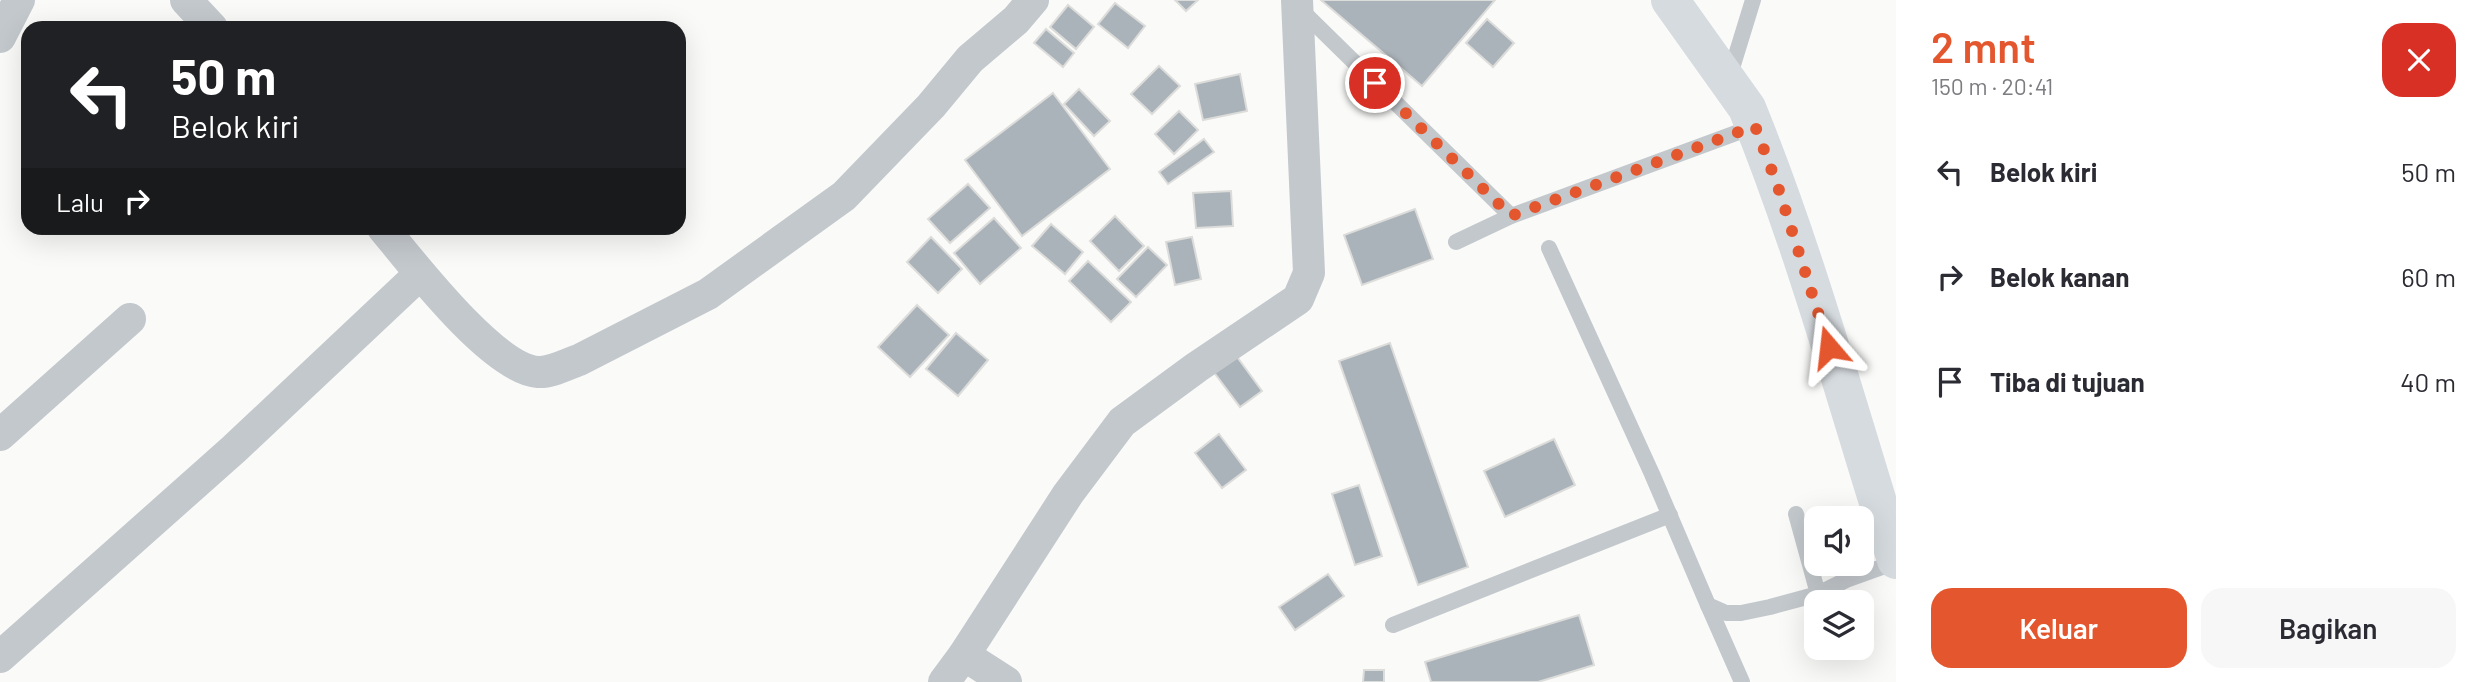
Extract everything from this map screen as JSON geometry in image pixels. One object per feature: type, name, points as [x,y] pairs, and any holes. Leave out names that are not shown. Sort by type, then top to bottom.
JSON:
[{"type":"main road","points":[[1671,0],[1747,108],[1755,126],[1778,187],[1896,561]]},
{"type":"street","points":[[0,37],[19,0]]},
{"type":"street","points":[[186,0],[206,21]]},
{"type":"street","points":[[389,235],[420,274],[474,332],[509,361],[538,372],[579,360],[708,294],[844,196],[931,106],[971,58],[1016,20],[1032,0]]},
{"type":"street","points":[[944,682],[1068,494],[1122,422],[1197,367],[1298,299],[1309,273],[1297,3]]},
{"type":"street","points":[[0,657],[234,449],[420,274]]},
{"type":"street","points":[[0,435],[130,319]]},
{"type":"street","points":[[964,655],[1006,682]]},
{"type":"lane","points":[[1728,80],[1753,0]]},
{"type":"lane","points":[[1297,3],[1511,216]]},
{"type":"lane","points":[[1456,242],[1511,216],[1755,126]]},
{"type":"lane","points":[[1549,248],[1742,682]]},
{"type":"lane","points":[[1796,514],[1817,590]]},
{"type":"lane","points":[[1393,625],[1670,515]]},
{"type":"lane","points":[[1826,590],[1896,561]]},
{"type":"lane","points":[[1708,605],[1726,613],[1741,613],[1804,597]]},
{"type":"building","points":[[1175,0],[1198,0],[1186,11]]},
{"type":"building","points":[[1321,0],[1495,0],[1422,86]]},
{"type":"building","points":[[1115,3],[1145,26],[1128,48],[1098,24]]},
{"type":"building","points":[[1068,5],[1094,27],[1076,49],[1050,27]]},
{"type":"building","points":[[1487,19],[1514,43],[1493,67],[1466,43]]},
{"type":"building","points":[[1046,29],[1074,53],[1063,67],[1034,43]]},
{"type":"building","points":[[1159,66],[1180,86],[1152,114],[1131,94]]},
{"type":"building","points":[[1240,74],[1247,111],[1203,120],[1195,84]]},
{"type":"building","points":[[1079,89],[1110,121],[1094,136],[1064,104]]},
{"type":"building","points":[[1053,93],[1110,169],[1022,236],[965,160]]},
{"type":"building","points":[[1179,111],[1198,130],[1174,154],[1155,134]]},
{"type":"building","points":[[1204,139],[1214,152],[1168,184],[1159,172]]},
{"type":"building","points":[[968,184],[990,208],[950,243],[928,219]]},
{"type":"building","points":[[1231,191],[1233,226],[1196,228],[1193,193]]},
{"type":"building","points":[[1415,209],[1433,259],[1362,285],[1344,235]]},
{"type":"building","points":[[1115,216],[1144,246],[1119,271],[1090,241]]},
{"type":"building","points":[[994,218],[1021,248],[980,284],[954,253]]},
{"type":"building","points":[[1051,224],[1083,252],[1065,274],[1032,246]]},
{"type":"building","points":[[931,237],[962,269],[938,293],[907,262]]},
{"type":"building","points":[[1192,237],[1201,279],[1175,285],[1166,242]]},
{"type":"building","points":[[1148,247],[1167,265],[1136,297],[1117,279]]},
{"type":"building","points":[[1088,261],[1131,302],[1111,322],[1069,281]]},
{"type":"building","points":[[917,305],[949,335],[910,377],[878,347]]},
{"type":"building","points":[[956,333],[988,360],[958,396],[926,369]]},
{"type":"building","points":[[1390,343],[1468,567],[1418,585],[1339,361]]},
{"type":"building","points":[[1232,350],[1262,391],[1240,407],[1210,367]]},
{"type":"building","points":[[1219,434],[1246,470],[1222,488],[1195,453]]},
{"type":"building","points":[[1554,439],[1575,485],[1505,517],[1484,471]]},
{"type":"building","points":[[1359,485],[1382,556],[1355,565],[1332,494]]},
{"type":"building","points":[[1328,574],[1344,596],[1295,630],[1279,607]]},
{"type":"building","points":[[1579,615],[1594,665],[1538,682],[1431,682],[1425,662]]},
{"type":"building","points":[[1364,670],[1384,670],[1384,682],[1363,682]]},
{"type":"route","points":[[1375,83],[1511,216],[1755,126],[1778,187],[1829,347]]}]
